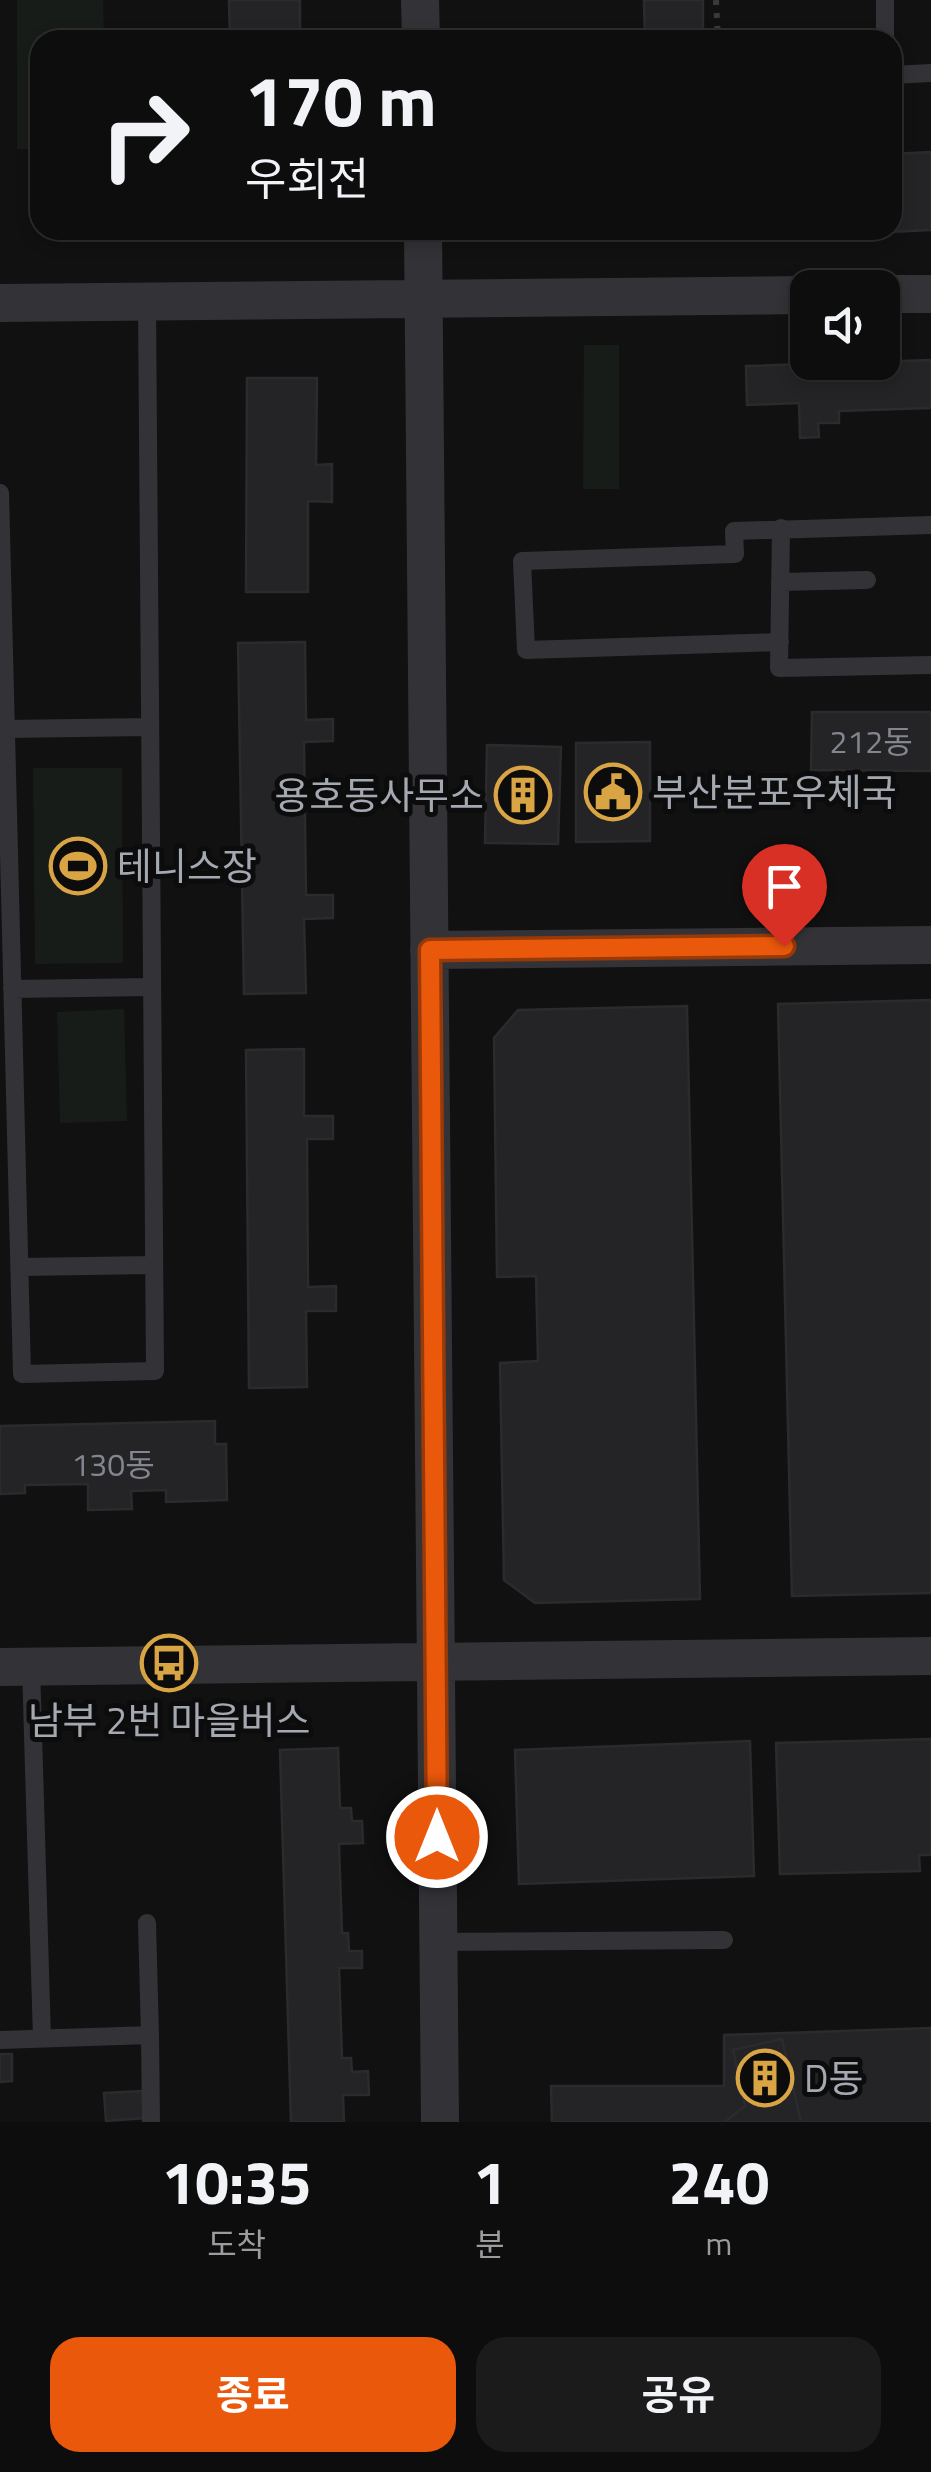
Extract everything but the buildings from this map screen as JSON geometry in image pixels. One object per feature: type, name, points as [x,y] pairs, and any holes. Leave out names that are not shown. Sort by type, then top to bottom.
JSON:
[{"type":"street","points":[[420,0],[421,30]]},
{"type":"street","points":[[422,240],[440,2122]]},
{"type":"street","points":[[900,294],[931,294]]},
{"type":"street","points":[[0,303],[790,295]]},
{"type":"street","points":[[430,950],[931,945]]},
{"type":"street","points":[[16,1666],[931,1656]]},
{"type":"lane","points":[[885,0],[885,30]]},
{"type":"lane","points":[[902,74],[931,73]]},
{"type":"lane","points":[[0,493],[22,1374],[155,1371],[146,302]]},
{"type":"lane","points":[[780,642],[526,650],[522,561],[735,554],[734,531],[931,525]]},
{"type":"lane","points":[[780,528],[780,668],[931,665]]},
{"type":"lane","points":[[780,582],[867,580]]},
{"type":"lane","points":[[6,729],[148,726]]},
{"type":"lane","points":[[12,989],[151,986]]},
{"type":"lane","points":[[20,1267],[154,1265]]},
{"type":"lane","points":[[16,1666],[42,2038]]},
{"type":"lane","points":[[148,1923],[151,2122]]},
{"type":"lane","points":[[438,1942],[724,1940]]},
{"type":"lane","points":[[0,2040],[150,2035]]},
{"type":"path","points":[[716,0],[718,30]]},
{"type":"shaded area","points":[[17,0],[103,0],[104,30],[30,30],[30,149],[17,149]]},
{"type":"shaded area","points":[[584,345],[619,345],[619,489],[583,489]]},
{"type":"shaded area","name":"테니스장","points":[[33,768],[122,768],[123,963],[35,964]]},
{"type":"shaded area","points":[[124,1009],[127,1121],[60,1123],[57,1012]]},
{"type":"place","name":"부산분포우체국","points":[[613,792]]},
{"type":"place","name":"용호동사무소","points":[[523,795]]},
{"type":"place","name":"테니스장","points":[[78,866]]},
{"type":"place","name":"남부 2번 마을버스","points":[[169,1663]]},
{"type":"place","name":"D동","points":[[765,2078]]},
{"type":"route","points":[[437,1837],[430,950],[784,946]]}]
